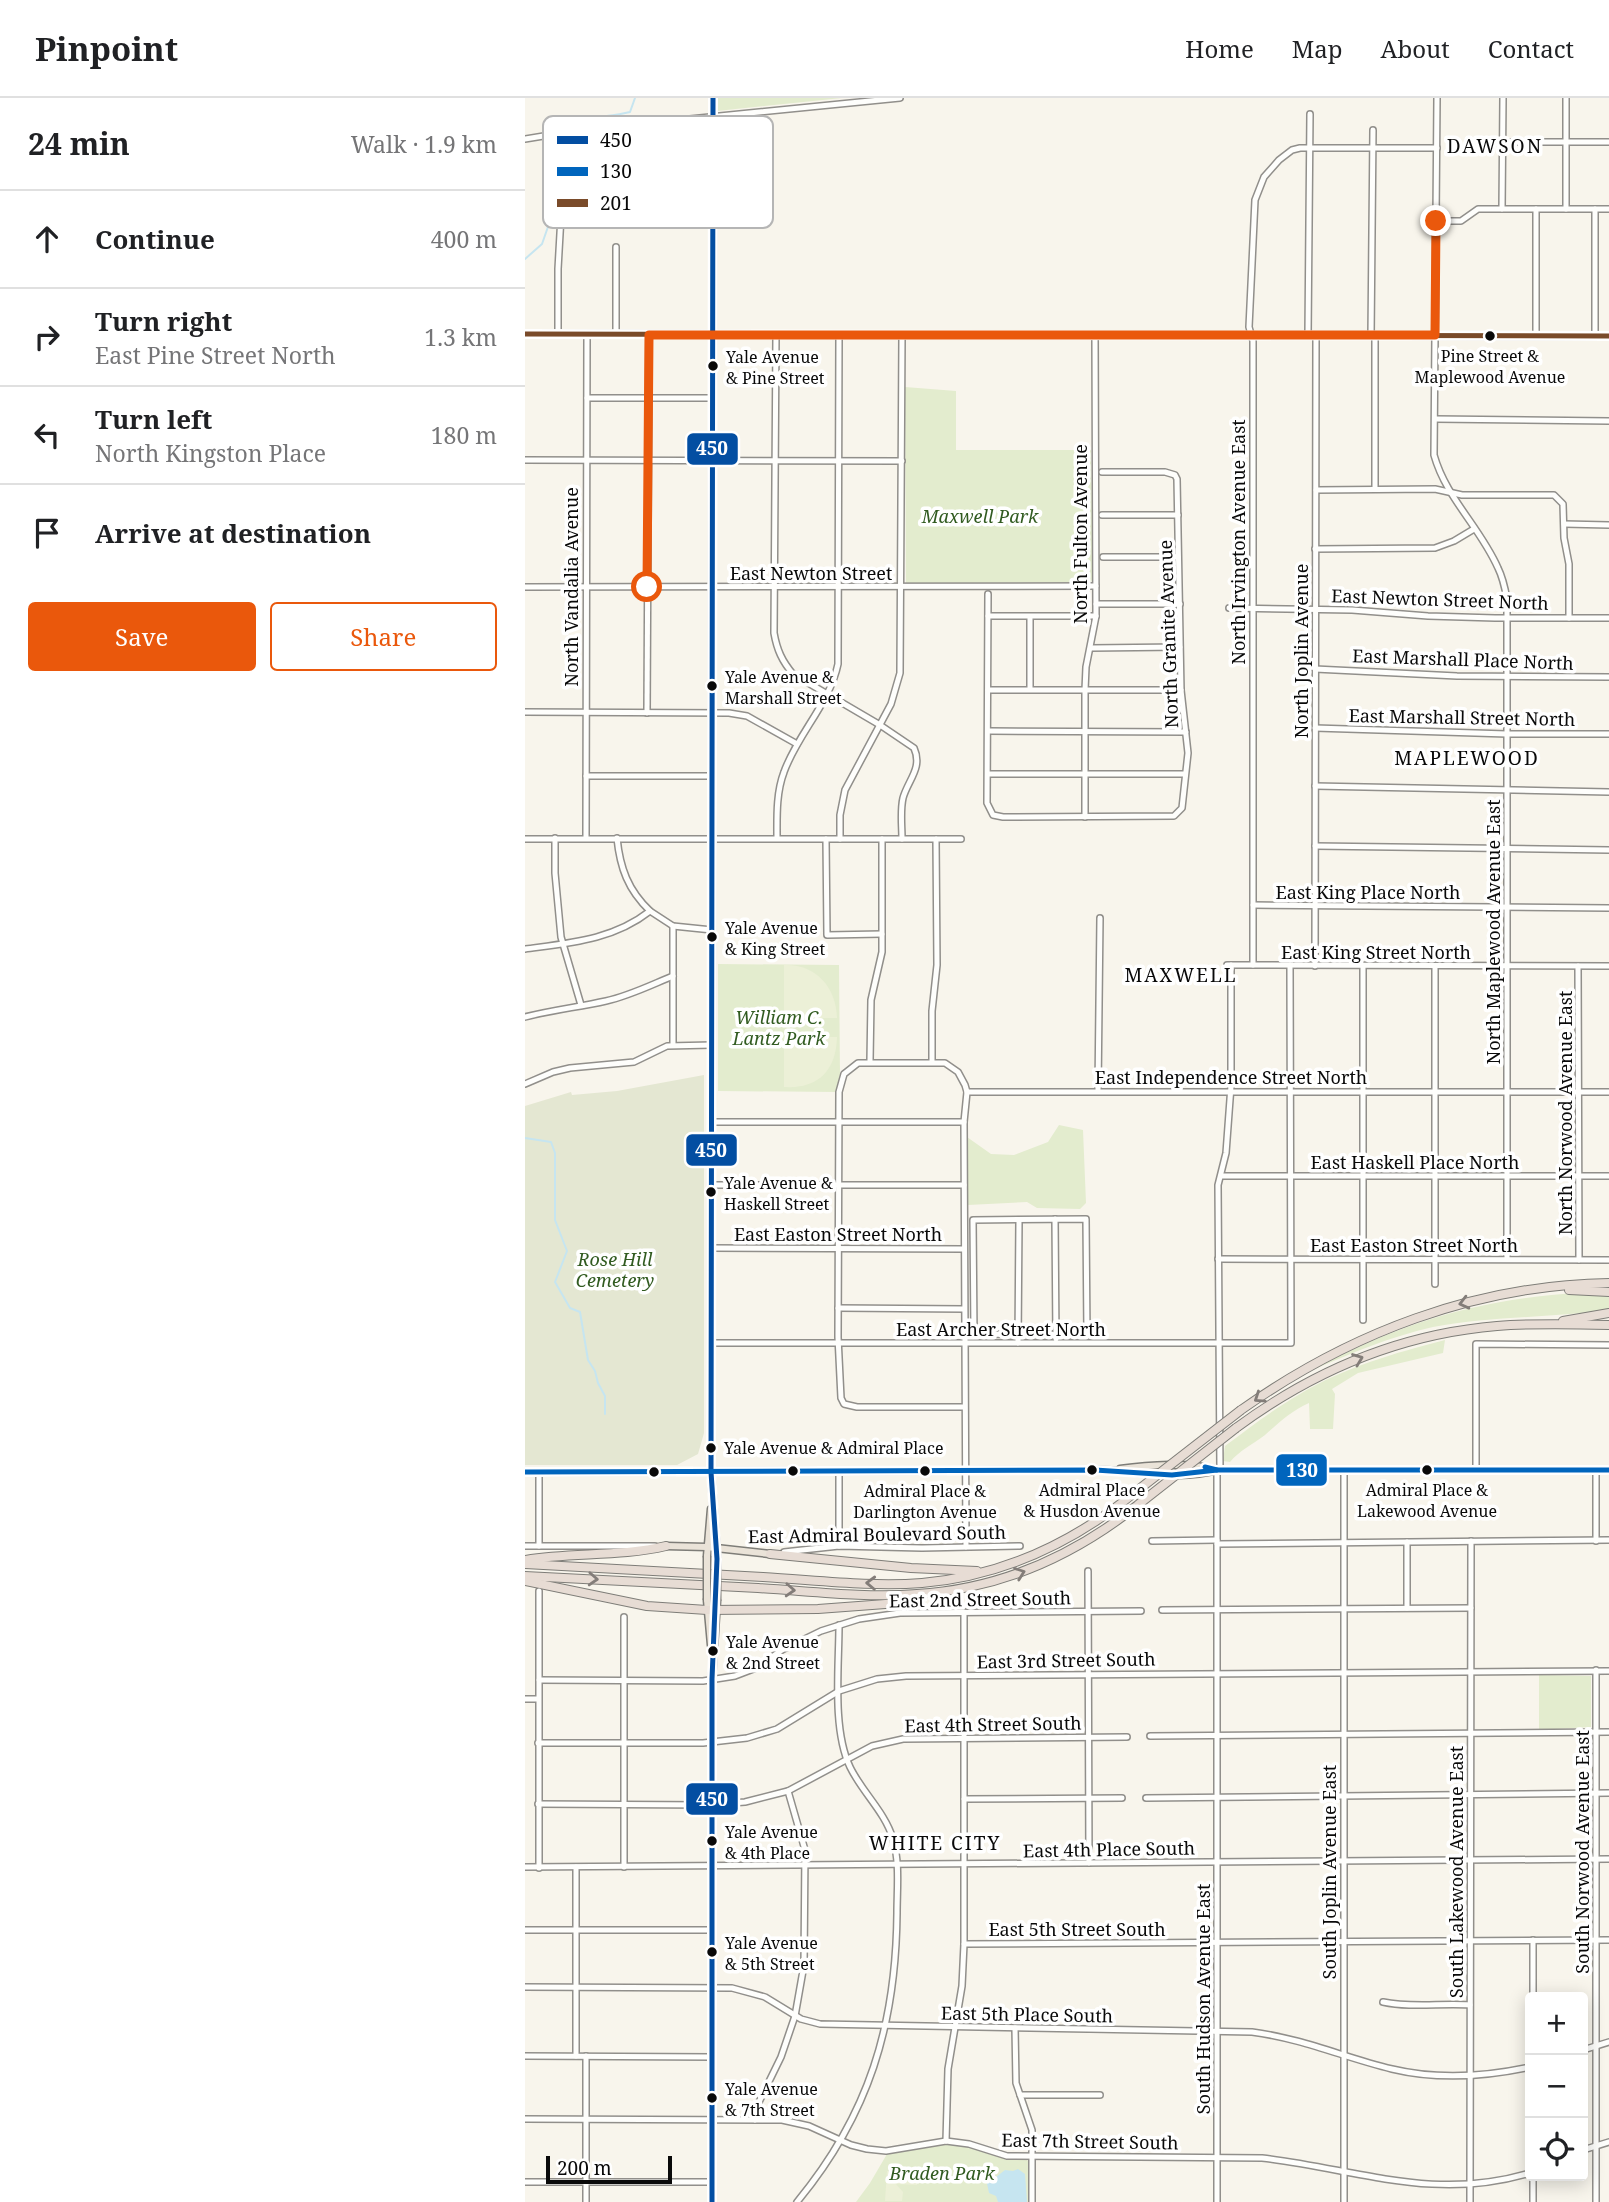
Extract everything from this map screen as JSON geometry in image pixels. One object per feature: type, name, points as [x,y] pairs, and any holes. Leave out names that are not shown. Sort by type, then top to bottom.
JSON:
[{"type":"highway","points":[[525,1562],[897,1583],[941,1581],[987,1572],[1019,1562],[1062,1543],[1111,1512],[1241,1410],[1314,1363],[1358,1340],[1455,1305],[1531,1289],[1609,1283]]},
{"type":"highway","points":[[1531,1289],[1609,1293]]},
{"type":"highway","points":[[1550,1324],[1609,1312]]},
{"type":"highway","points":[[525,1581],[647,1606],[797,1610],[899,1603],[1011,1577],[1051,1560],[1097,1535],[1236,1428],[1297,1388],[1350,1362],[1383,1349],[1464,1330],[1550,1324],[1609,1325]]},
{"type":"highway","points":[[525,1562],[556,1555],[646,1551],[666,1546]]},
{"type":"highway","points":[[770,1554],[911,1568],[987,1572]]},
{"type":"highway","points":[[525,1576],[873,1594],[915,1595],[954,1590]]},
{"type":"main road","points":[[713,98],[713,116]]},
{"type":"main road","points":[[712,2202],[712,1654],[716,1557],[711,1472],[713,228]]},
{"type":"main road","points":[[525,334],[1609,336]]},
{"type":"main road","points":[[525,1472],[839,1469],[1111,1470],[1137,1474],[1185,1474],[1219,1470],[1609,1470]]},
{"type":"main road","points":[[712,1505],[707,1547],[707,1600],[713,1607]]},
{"type":"main road","name":"East Admiral Boulevard South","points":[[666,1546],[707,1547],[770,1554]]},
{"type":"street","points":[[723,116],[900,98]]},
{"type":"street","name":"North Maplewood Avenue East","points":[[1437,98],[1434,455],[1439,473],[1450,494],[1490,552],[1502,578],[1507,599],[1507,1259]]},
{"type":"street","points":[[1502,209],[1503,98]]},
{"type":"street","points":[[1566,98],[1566,209]]},
{"type":"street","name":"North Joplin Avenue","points":[[1310,114],[1316,490],[1315,966]]},
{"type":"street","points":[[1373,130],[1375,489]]},
{"type":"street","points":[[525,139],[543,136]]},
{"type":"street","points":[[1503,142],[1609,142]]},
{"type":"street","points":[[1309,147],[1437,148]]},
{"type":"street","name":"North Irvington Avenue East","points":[[1253,965],[1253,608],[1249,327],[1255,200],[1264,177],[1279,160],[1292,150],[1309,147]]},
{"type":"street","points":[[1436,221],[1461,221],[1477,209],[1609,209]]},
{"type":"street","points":[[1536,209],[1536,336]]},
{"type":"street","points":[[1595,209],[1595,336]]},
{"type":"street","points":[[558,335],[560,228]]},
{"type":"street","points":[[616,247],[616,335]]},
{"type":"street","name":"North Vandalia Avenue","points":[[586,838],[587,335]]},
{"type":"street","points":[[647,713],[649,335]]},
{"type":"street","points":[[776,335],[774,633],[778,652],[793,674],[909,743],[917,754],[916,772],[902,805],[902,839]]},
{"type":"street","points":[[777,838],[781,780],[838,664],[839,335]]},
{"type":"street","points":[[840,839],[839,815],[845,790],[896,693],[900,673],[902,335]]},
{"type":"street","name":"North Fulton Avenue","points":[[1085,817],[1086,667],[1096,616],[1095,335]]},
{"type":"street","points":[[587,398],[713,398]]},
{"type":"street","points":[[1435,419],[1609,421]]},
{"type":"street","points":[[525,460],[902,461]]},
{"type":"street","name":"North Granite Avenue","points":[[1085,817],[1174,816],[1179,813],[1184,802],[1188,753],[1181,690],[1177,479],[1175,475],[1165,472],[1102,472]]},
{"type":"street","points":[[1316,490],[1434,489],[1450,494],[1554,495],[1563,504],[1569,564],[1569,618]]},
{"type":"street","points":[[1103,515],[1178,515]]},
{"type":"street","points":[[1564,524],[1609,525]]},
{"type":"street","points":[[1315,549],[1434,548],[1454,541],[1474,528]]},
{"type":"street","points":[[1103,557],[1178,557]]},
{"type":"street","name":"East Newton Street","points":[[525,587],[1096,586]]},
{"type":"street","points":[[988,594],[989,810],[996,816],[1085,817]]},
{"type":"street","points":[[1096,604],[1180,604]]},
{"type":"street","name":"East Newton Street North","points":[[1229,608],[1390,611],[1428,616],[1609,618]]},
{"type":"street","points":[[988,616],[1096,616]]},
{"type":"street","points":[[1030,617],[1030,688]]},
{"type":"street","points":[[1091,648],[1180,647]]},
{"type":"street","name":"East Marshall Place North","points":[[1315,669],[1507,677],[1609,677]]},
{"type":"street","points":[[988,690],[1181,690]]},
{"type":"street","points":[[525,712],[712,712],[747,716],[797,744]]},
{"type":"street","name":"East Marshall Street North","points":[[1315,728],[1609,734]]},
{"type":"street","points":[[989,732],[1186,732]]},
{"type":"street","points":[[988,774],[1185,774]]},
{"type":"street","points":[[586,776],[712,776]]},
{"type":"street","points":[[1315,786],[1609,792]]},
{"type":"street","points":[[555,838],[555,873],[562,944],[581,1005]]},
{"type":"street","points":[[617,838],[620,863],[627,883],[650,911],[673,926],[712,930]]},
{"type":"street","points":[[525,839],[961,839]]},
{"type":"street","points":[[826,839],[827,935],[882,934]]},
{"type":"street","points":[[870,1061],[871,1000],[882,952],[882,839]]},
{"type":"street","points":[[932,1061],[932,1011],[937,965],[936,839]]},
{"type":"street","points":[[1315,846],[1609,850]]},
{"type":"street","name":"East King Place North","points":[[1253,905],[1609,908]]},
{"type":"street","points":[[525,949],[590,940],[616,932],[650,911]]},
{"type":"street","points":[[1098,1091],[1100,918]]},
{"type":"street","points":[[673,926],[673,1045]]},
{"type":"street","name":"East King Street North","points":[[1229,965],[1609,966]]},
{"type":"street","name":"South Hudson Avenue East","points":[[1217,2202],[1217,1542],[1220,1343],[1218,1185],[1226,1153],[1231,1091],[1229,965]]},
{"type":"street","points":[[1290,965],[1291,1259]]},
{"type":"street","points":[[1363,966],[1363,1320]]},
{"type":"street","points":[[1435,966],[1435,1284]]},
{"type":"street","name":"North Norwood Avenue East","points":[[1578,966],[1579,1260]]},
{"type":"street","points":[[525,1017],[548,1010],[626,996],[673,976]]},
{"type":"street","points":[[525,1084],[570,1068],[629,1064],[673,1045],[712,1045]]},
{"type":"street","points":[[964,1407],[861,1408],[844,1404],[841,1398],[838,1308],[839,1087],[841,1078],[855,1064],[870,1061],[945,1063],[961,1076],[967,1092],[964,1122],[966,1547]]},
{"type":"street","name":"East Independence Street North","points":[[967,1092],[1609,1092]]},
{"type":"street","points":[[712,1122],[964,1122]]},
{"type":"street","name":"East Haskell Place North","points":[[1221,1176],[1609,1176]]},
{"type":"street","points":[[711,1185],[964,1185]]},
{"type":"street","points":[[974,1335],[973,1220],[1055,1219],[1056,1343]]},
{"type":"street","name":"East Archer Street North","points":[[964,1332],[974,1335],[1087,1335],[1086,1219],[1055,1219]]},
{"type":"street","points":[[1018,1343],[1019,1220]]},
{"type":"street","name":"East Easton Street North","points":[[711,1248],[964,1249]]},
{"type":"street","name":"East Easton Street North","points":[[1218,1259],[1609,1260]]},
{"type":"street","name":"East Archer Street North","points":[[711,1343],[1291,1343],[1291,1259]]},
{"type":"street","points":[[838,1308],[964,1309]]},
{"type":"street","points":[[1476,1470],[1476,1344],[1609,1345]]},
{"type":"street","points":[[839,1469],[839,1546]]},
{"type":"street","name":"South Joplin Avenue East","points":[[1344,1470],[1344,2202]]},
{"type":"street","points":[[1596,1470],[1596,1541]]},
{"type":"street","points":[[538,1472],[539,1546]]},
{"type":"street","points":[[1152,1541],[1344,1543],[1609,1540]]},
{"type":"street","name":"South Lakewood Avenue East","points":[[1470,2202],[1471,1541]]},
{"type":"street","points":[[1407,1542],[1407,1608]]},
{"type":"street","name":"East Admiral Boulevard South","points":[[525,1546],[666,1546]]},
{"type":"street","name":"East Admiral Boulevard South","points":[[770,1554],[839,1546],[1020,1546]]},
{"type":"street","points":[[1088,1571],[1089,1863]]},
{"type":"street","points":[[538,1868],[539,1591]]},
{"type":"street","points":[[1162,1610],[1471,1608]]},
{"type":"street","name":"East 2nd Street South","points":[[539,1681],[712,1679],[746,1672],[805,1638],[839,1625],[900,1613],[1141,1611]]},
{"type":"street","points":[[946,2141],[947,2077],[962,1986],[964,1944],[964,1612]]},
{"type":"street","points":[[625,1617],[625,1867]]},
{"type":"street","points":[[797,2202],[824,2168],[841,2140],[870,2079],[887,2025],[896,1966],[897,1865],[893,1840],[847,1759],[839,1727],[839,1625]]},
{"type":"street","name":"South Norwood Avenue East","points":[[1596,1670],[1596,2202]]},
{"type":"street","name":"East 3rd Street South","points":[[538,1743],[712,1742],[747,1738],[777,1729],[839,1691],[892,1677],[1609,1671]]},
{"type":"street","points":[[525,1699],[538,1699]]},
{"type":"street","points":[[1150,1736],[1609,1732]]},
{"type":"street","name":"East 4th Street South","points":[[538,1804],[745,1802],[788,1791],[847,1759],[886,1742],[903,1739],[1127,1737]]},
{"type":"street","points":[[755,2120],[758,2102],[781,2057],[795,2016],[804,1965],[806,1866],[802,1838],[788,1791]]},
{"type":"street","points":[[1146,1797],[1609,1793]]},
{"type":"street","points":[[964,1799],[1122,1798]]},
{"type":"street","name":"East 4th Place South","points":[[525,1867],[1609,1859]]},
{"type":"street","points":[[576,1867],[576,2056]]},
{"type":"street","points":[[525,1930],[712,1930]]},
{"type":"street","points":[[1533,1940],[1533,1992]]},
{"type":"street","name":"East 5th Street South","points":[[964,1944],[1609,1940]]},
{"type":"street","name":"East 5th Place South","points":[[525,1987],[712,1987],[752,1992],[775,2002],[795,2016],[820,2024],[1252,2032],[1295,2039],[1411,2073],[1436,2076],[1470,2076],[1525,2068]]},
{"type":"street","points":[[1383,2002],[1403,2005],[1470,2005]]},
{"type":"street","points":[[1015,2028],[1014,2072],[1030,2119],[1032,2202]]},
{"type":"street","points":[[1588,2048],[1609,2042]]},
{"type":"street","points":[[525,2056],[712,2057]]},
{"type":"street","points":[[586,2056],[586,2202]]},
{"type":"street","points":[[1020,2095],[1100,2095]]},
{"type":"street","name":"East 7th Street South","points":[[525,2119],[796,2122],[859,2148],[886,2151],[946,2141],[969,2144],[1007,2156],[1279,2160],[1408,2189],[1432,2191],[1470,2188],[1525,2176]]},
{"type":"street","points":[[1588,2148],[1609,2142]]},
{"type":"street","points":[[1532,2181],[1533,2202]]},
{"type":"street","points":[[525,2182],[712,2182]]},
{"type":"green space","points":[[717,98],[842,98],[717,111]]},
{"type":"green space","name":"Maxwell Park","points":[[905,387],[956,391],[956,450],[1091,450],[1091,582],[906,583]]},
{"type":"green space","name":"William C. Lantz Park","points":[[718,964],[839,965],[840,1075],[836,1092],[718,1091]]},
{"type":"green space","points":[[784,965],[806,968],[822,980],[833,996],[837,1018],[788,1018],[784,1014]]},
{"type":"green space","points":[[788,1037],[837,1037],[833,1059],[823,1076],[806,1085],[784,1087],[784,1040]]},
{"type":"green space","name":"Rose Hill Cemetery","points":[[704,1075],[704,1433],[698,1454],[677,1465],[525,1465],[525,1106],[571,1092],[572,1095],[617,1091]]},
{"type":"green space","points":[[1059,1125],[1083,1130],[1086,1203],[1080,1209],[1037,1208],[1027,1202],[968,1205],[967,1137],[991,1154],[1014,1155],[1048,1142]]},
{"type":"green space","points":[[1580,1293],[1609,1296],[1609,1310],[1433,1327],[1387,1340],[1312,1370],[1377,1339],[1442,1316],[1509,1301]]},
{"type":"green space","points":[[1445,1340],[1443,1353],[1358,1373],[1332,1389],[1335,1394],[1333,1429],[1310,1429],[1309,1403],[1286,1417],[1230,1462],[1223,1461],[1225,1446],[1317,1384],[1371,1362]]},
{"type":"green space","points":[[1539,1675],[1591,1676],[1591,1727],[1539,1730]]},
{"type":"green space","name":"Braden Park","points":[[947,2143],[967,2146],[999,2157],[1027,2160],[1029,2202],[856,2202],[887,2154]]},
{"type":"green space","points":[[887,2171],[918,2172],[917,2185],[896,2184],[903,2192],[902,2201],[885,2201]]},
{"type":"water","points":[[1018,2169],[1025,2174],[1027,2202],[998,2202],[996,2196],[989,2193],[986,2179],[996,2177],[1005,2170]]},
{"type":"waterway","points":[[606,116],[630,112],[635,98]]},
{"type":"waterway","points":[[525,259],[542,244],[548,228]]},
{"type":"waterway","points":[[525,1138],[551,1142],[555,1153],[555,1220],[567,1251],[555,1282],[570,1308],[580,1312],[588,1360],[605,1396],[605,1414]]},
{"type":"transit line","name":"450","points":[[713,98],[713,116]]},
{"type":"transit line","name":"450","points":[[712,2202],[712,1679],[717,1559],[711,1472],[713,228]]},
{"type":"transit line","name":"201","points":[[525,334],[1609,336]]},
{"type":"transit line","name":"130","points":[[1205,1467],[1217,1470],[1609,1470]]},
{"type":"transit line","name":"130","points":[[525,1472],[1095,1470],[1172,1475],[1217,1470]]},
{"type":"place","name":"Pine Street & Maplewood Avenue","points":[[1490,336]]},
{"type":"place","name":"Yale Avenue & Pine Street","points":[[713,366]]},
{"type":"place","name":"Yale Avenue & Marshall Street","points":[[712,686]]},
{"type":"place","name":"Yale Avenue & King Street","points":[[712,937]]},
{"type":"place","name":"Yale Avenue & Haskell Street","points":[[711,1192]]},
{"type":"place","name":"Yale Avenue & Admiral Place","points":[[711,1448]]},
{"type":"place","name":"Admiral Place & Husdon Avenue","points":[[1092,1470]]},
{"type":"place","name":"Admiral Place & Lakewood Avenue","points":[[1427,1470]]},
{"type":"place","name":"Admiral Place & Darlington Avenue","points":[[925,1471]]},
{"type":"place","name":"Yale Avenue & 2nd Street","points":[[713,1651]]},
{"type":"place","name":"Yale Avenue & 4th Place","points":[[712,1841]]},
{"type":"place","name":"Yale Avenue & 5th Street","points":[[712,1952]]},
{"type":"place","name":"Yale Avenue & 7th Street","points":[[712,2098]]},
{"type":"district","name":"DAWSON","points":[[1495,146]]},
{"type":"district","name":"MAPLEWOOD","points":[[1467,758]]},
{"type":"district","name":"MAXWELL","points":[[1181,975]]},
{"type":"district","name":"WHITE CITY","points":[[935,1843]]},
{"type":"route","points":[[647,587],[649,335],[1435,335],[1436,221]]}]
